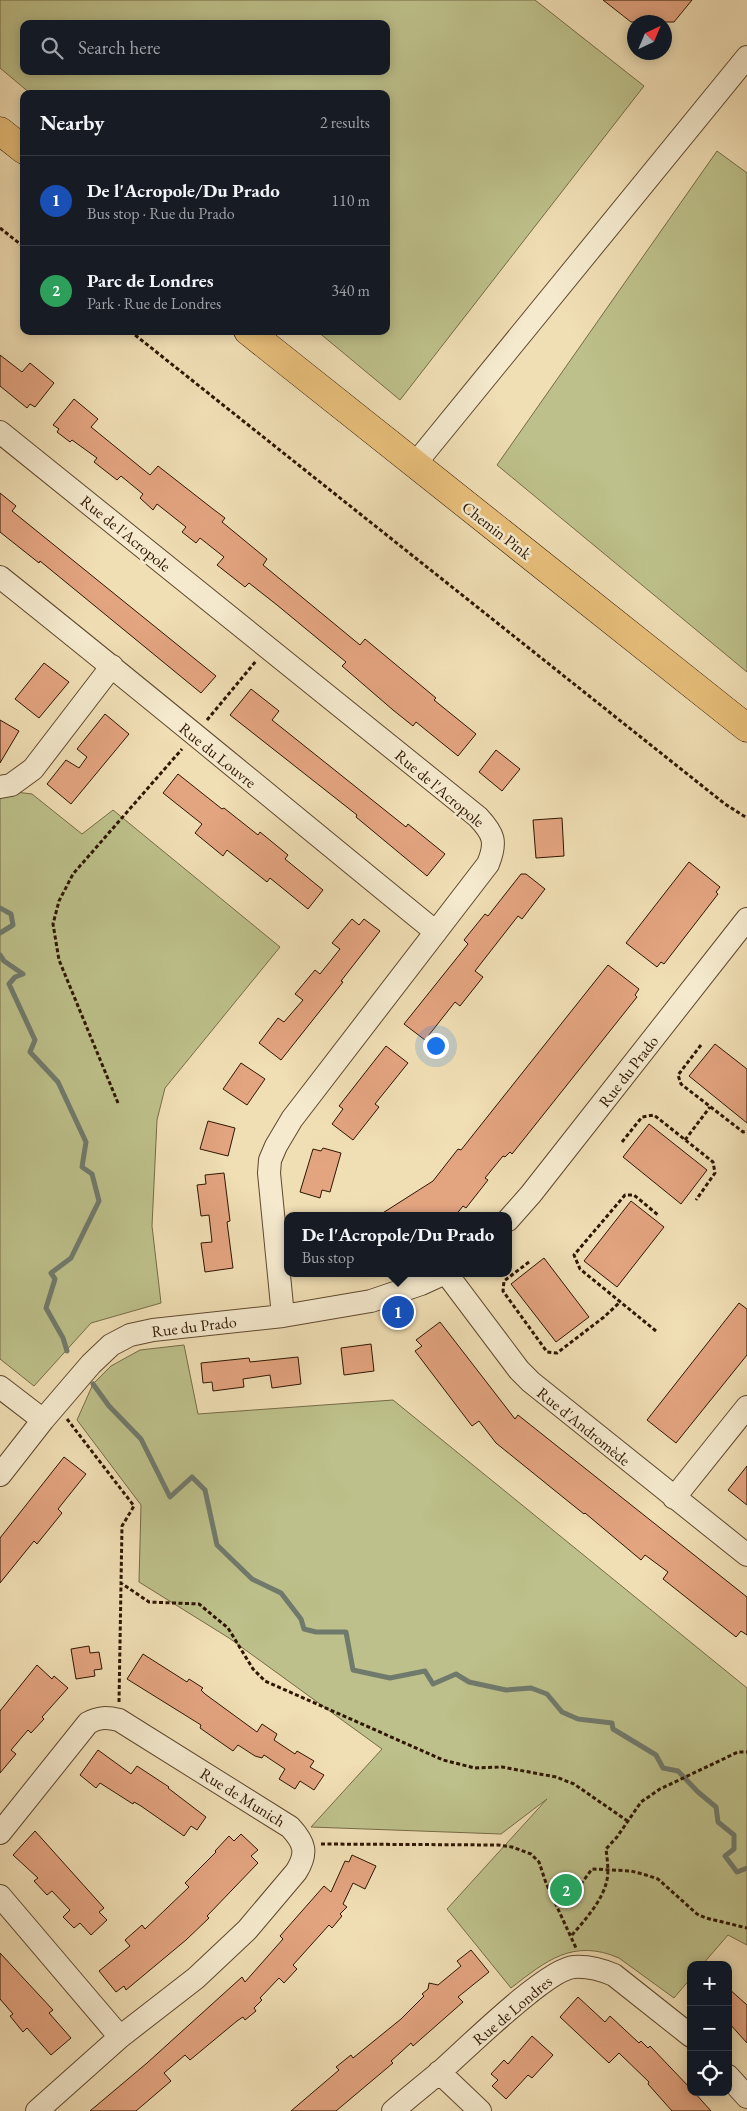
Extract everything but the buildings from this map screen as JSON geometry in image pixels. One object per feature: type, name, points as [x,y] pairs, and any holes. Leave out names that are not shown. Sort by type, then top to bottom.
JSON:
[{"type":"main road","points":[[0,131],[20,147]]},
{"type":"main road","name":"Chemin Pink","points":[[253,335],[747,728]]},
{"type":"street","points":[[414,464],[747,58]]},
{"type":"street","name":"Rue de l'Acropole","points":[[0,432],[478,816],[489,828],[493,839],[493,850],[488,864],[292,1119],[276,1146],[270,1160],[269,1189],[283,1316]]},
{"type":"street","name":"Rue du Louvre","points":[[0,577],[112,666],[194,736],[436,932]]},
{"type":"street","points":[[0,787],[11,785],[32,769],[112,666]]},
{"type":"street","name":"Rue du Prado","points":[[512,1215],[550,1170],[747,919]]},
{"type":"street","name":"Rue du Prado","points":[[0,1475],[90,1364],[111,1345],[130,1335],[153,1330],[283,1316],[371,1301],[436,1277]]},
{"type":"street","name":"Rue d'Andromède","points":[[448,1277],[519,1370],[531,1382],[747,1555]]},
{"type":"street","points":[[0,1387],[48,1414]]},
{"type":"street","points":[[674,1498],[747,1406]]},
{"type":"street","name":"Rue de Munich","points":[[0,1833],[88,1723],[97,1718],[108,1717],[119,1720],[290,1826],[303,1844]]},
{"type":"street","points":[[37,2111],[120,2037],[196,1978],[246,1930],[303,1862],[303,1844]]},
{"type":"street","points":[[0,1896],[120,2037]]},
{"type":"street","name":"Rue de Londres","points":[[393,2111],[511,2008],[560,1971],[573,1967],[601,1970],[614,1975],[687,2033]]},
{"type":"street","points":[[439,2072],[480,2111]]},
{"type":"street","points":[[732,2080],[747,2097]]},
{"type":"path","points":[[0,228],[20,244]]},
{"type":"path","points":[[135,335],[725,804],[747,818]]},
{"type":"path","points":[[118,1103],[60,960],[53,924],[59,901],[73,874],[194,736],[267,647]]},
{"type":"path","points":[[701,1046],[678,1075],[681,1084],[744,1132],[747,1131]]},
{"type":"path","points":[[685,1140],[710,1107]]},
{"type":"path","points":[[622,1142],[642,1117],[654,1115],[713,1162],[715,1173],[696,1200]]},
{"type":"path","points":[[656,1331],[580,1269],[574,1255],[624,1195],[634,1195],[658,1215]]},
{"type":"path","points":[[512,1275],[529,1262]]},
{"type":"path","points":[[509,1277],[504,1281],[503,1292],[547,1352],[557,1353],[604,1317],[620,1302]]},
{"type":"path","points":[[48,1414],[65,1417],[134,1506],[122,1526],[119,1720]]},
{"type":"path","points":[[121,1583],[149,1602],[199,1604],[228,1628],[253,1669],[265,1680],[443,1760],[474,1768],[502,1767],[556,1776],[574,1784],[628,1822]]},
{"type":"path","points":[[572,1935],[586,1918],[603,1891],[607,1880],[606,1848],[628,1822],[641,1802],[660,1789],[738,1752],[747,1752]]},
{"type":"path","points":[[303,1844],[498,1844],[530,1854],[539,1862],[551,1895],[572,1935],[583,1968]]},
{"type":"path","points":[[551,1895],[578,1888],[592,1869],[631,1871],[658,1879],[698,1914],[706,1918],[747,1928]]},
{"type":"green space","points":[[0,0],[535,0],[644,86],[400,400],[322,335],[390,335],[390,90],[26,90],[0,68]]},
{"type":"green space","points":[[717,151],[747,173],[747,672],[497,465]]},
{"type":"green space","points":[[0,790],[32,794],[82,834],[113,810],[280,947],[165,1088],[157,1120],[152,1226],[161,1303],[91,1323],[34,1386],[0,1359]]},
{"type":"green space","points":[[184,1345],[198,1414],[393,1400],[747,1688],[747,1945],[728,1935],[705,1961],[687,1961],[687,1983],[674,1998],[619,1958],[603,1952],[588,1950],[561,1955],[548,1961],[511,1988],[447,1909],[547,1799],[501,1834],[311,1827],[382,1749],[229,1638],[139,1582],[141,1505],[77,1420],[93,1384],[111,1366],[140,1350]]},
{"type":"waterway","points":[[0,908],[11,914],[13,925],[0,933]]},
{"type":"waterway","points":[[0,955],[4,961],[23,974],[15,977],[9,984],[35,1040],[30,1052],[58,1082],[86,1142],[82,1167],[92,1174],[99,1201],[71,1258],[51,1273],[55,1279],[46,1308],[63,1338],[67,1351]]},
{"type":"waterway","points":[[93,1384],[109,1406],[141,1439],[170,1497],[192,1477],[205,1490],[217,1545],[252,1579],[281,1593],[301,1619],[304,1629],[316,1632],[346,1632],[353,1670],[390,1678],[425,1671],[433,1684],[456,1674],[469,1682],[506,1690],[531,1688],[547,1694],[562,1712],[578,1719],[612,1723],[613,1729],[656,1755],[663,1768],[678,1771],[716,1807],[718,1822],[734,1835],[734,1849],[725,1856],[737,1872],[747,1868]]},
{"type":"place","name":"De l'Acropole/Du Prado","points":[[398,1312]]},
{"type":"place","name":"Parc de Londres","points":[[566,1890]]}]
